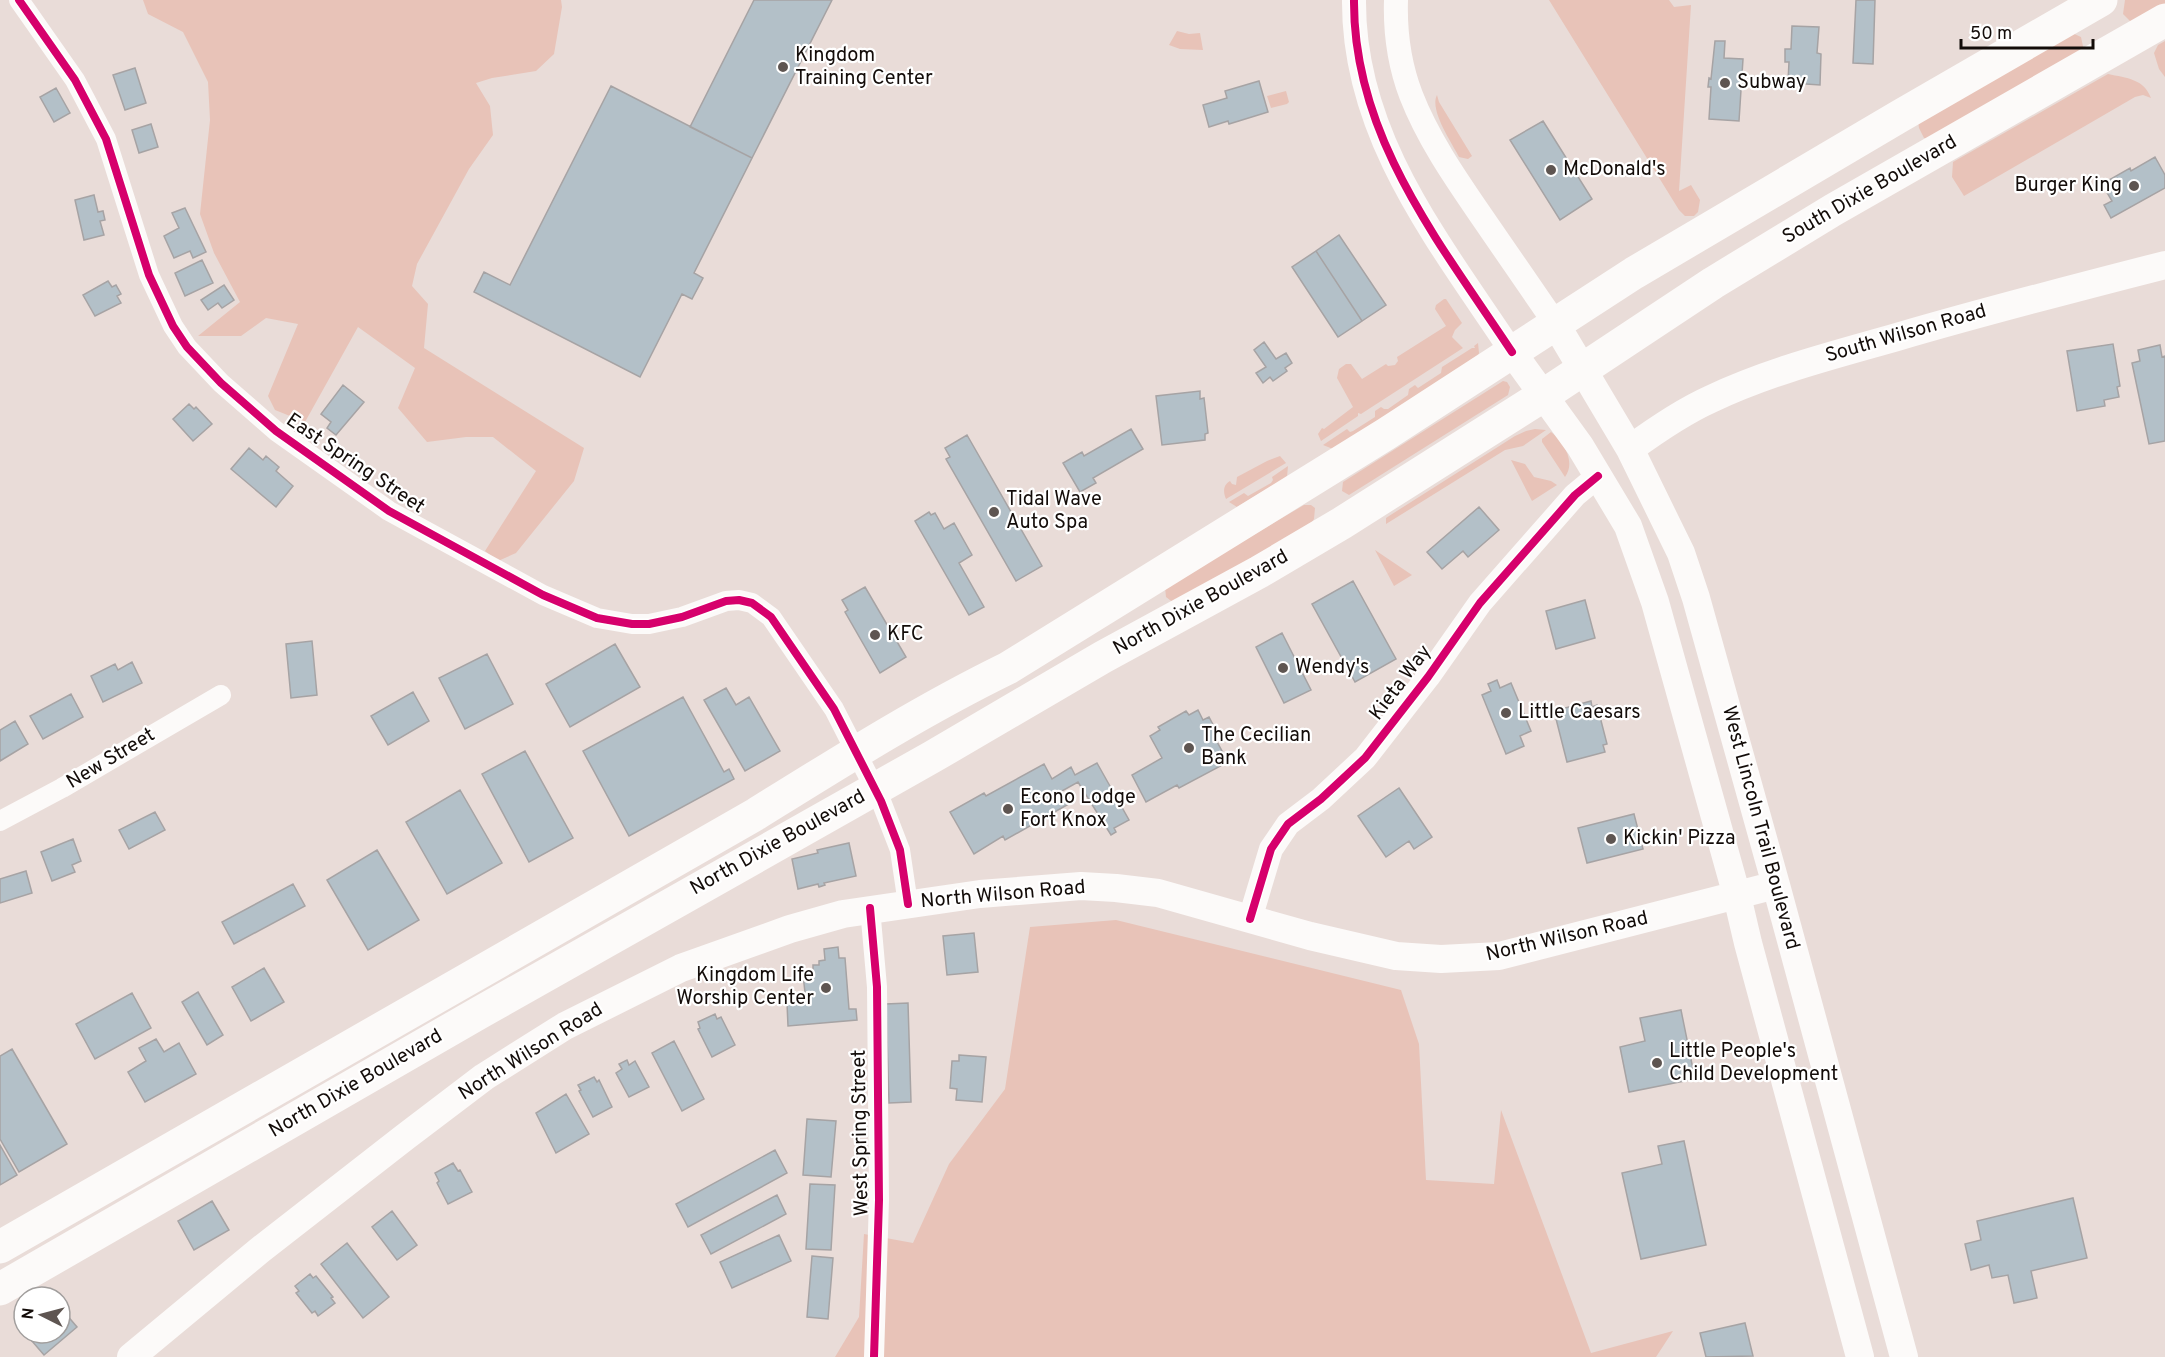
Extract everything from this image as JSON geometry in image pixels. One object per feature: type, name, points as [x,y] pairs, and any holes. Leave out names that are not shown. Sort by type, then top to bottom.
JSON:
[{"type":"highway","points":[[1555,323],[1763,196],[2101,0]]},
{"type":"highway","name":"South Dixie Boulevard","points":[[1582,370],[1713,283],[1833,210],[2165,20]]},
{"type":"highway","name":"North Dixie Boulevard","points":[[0,1247],[756,814],[855,752],[967,688],[1008,668],[1386,434],[1555,323]]},
{"type":"highway","name":"North Dixie Boulevard","points":[[0,1289],[478,1013],[874,790],[1103,657],[1296,550],[1582,370]]},
{"type":"main road","name":"South Wilson Road","points":[[1630,449],[1658,429],[1711,399],[1753,381],[1835,354],[2000,307],[2165,265]]},
{"type":"main road","name":"West Lincoln Trail Boulevard","points":[[1555,323],[1630,449],[1685,564],[1776,885],[1904,1357]]},
{"type":"main road","name":"West Lincoln Trail Boulevard","points":[[1512,352],[1580,446],[1628,526],[1655,602],[1737,896],[1860,1357]]},
{"type":"main road","name":"North Wilson Road","points":[[131,1357],[260,1250],[484,1077],[565,1026],[681,968],[790,929],[870,908],[980,894],[1081,886],[1158,893],[1310,936],[1396,956],[1441,959],[1499,956],[1776,885]]},
{"type":"street","name":"East Spring Street","points":[[19,0],[75,80],[106,139],[149,274],[173,326],[187,347],[221,383],[276,431],[389,511],[543,595],[597,618],[632,624],[649,624],[682,617],[726,601],[739,600],[752,603],[771,617],[834,709],[855,752]]},
{"type":"street","points":[[1354,0],[1355,34],[1360,69],[1380,137],[1418,208],[1512,352]]},
{"type":"street","points":[[1396,0],[1398,44],[1410,93],[1423,122],[1455,178],[1555,323]]},
{"type":"street","name":"Kieta Way","points":[[1250,919],[1271,849],[1288,824],[1321,799],[1365,758],[1428,677],[1480,603],[1575,495],[1598,476]]},
{"type":"street","name":"New Street","points":[[0,821],[62,788],[221,695]]},
{"type":"street","points":[[855,752],[889,818],[900,850],[908,904]]},
{"type":"street","name":"West Spring Street","points":[[870,908],[877,987],[879,1200],[874,1357]]},
{"type":"shaded area","points":[[143,0],[561,0],[562,7],[554,54],[536,71],[476,83],[490,106],[493,135],[469,169],[417,264],[412,286],[428,304],[424,348],[584,448],[574,481],[516,553],[498,561],[485,551],[536,471],[493,437],[466,437],[427,442],[398,408],[415,368],[358,327],[305,422],[275,410],[268,396],[298,324],[266,318],[241,336],[198,336],[240,302],[214,253],[200,214],[210,120],[208,82],[183,32],[148,14]]},
{"type":"shaded area","points":[[1549,0],[1669,0],[1674,7],[1691,5],[1679,191],[1691,185],[1700,200],[1698,212],[1694,216],[1685,216],[1679,210]]},
{"type":"shaded area","points":[[2125,0],[2165,0],[2165,7],[2131,22],[2123,14]]},
{"type":"shaded area","points":[[1177,31],[1189,34],[1200,33],[1203,50],[1180,49],[1169,45]]},
{"type":"shaded area","points":[[2070,32],[2081,37],[2084,51],[1930,139],[1924,138],[1918,121]]},
{"type":"shaded area","points":[[2165,41],[2165,77],[2159,69],[2154,53],[2158,45]]},
{"type":"shaded area","points":[[2108,74],[2139,83],[2151,98],[2143,95],[2135,97],[1964,196],[1952,177],[1953,162]]},
{"type":"shaded area","points":[[1286,91],[1289,102],[1271,108],[1267,96]]},
{"type":"shaded area","points":[[1437,95],[1472,156],[1468,159],[1459,157],[1442,126],[1436,109]]},
{"type":"shaded area","points":[[1444,299],[1462,323],[1452,337],[1463,348],[1361,414],[1358,413],[1358,416],[1321,441],[1318,434],[1322,428],[1324,429],[1353,407],[1337,378],[1339,369],[1346,364],[1351,364],[1362,379],[1386,364],[1395,365],[1398,361],[1397,357],[1446,326],[1435,309],[1436,305]]},
{"type":"shaded area","points":[[1478,343],[1477,359],[1333,449],[1323,445],[1347,429],[1350,432],[1353,431],[1375,417],[1375,411],[1381,407],[1388,409],[1408,395],[1409,389],[1415,385],[1418,388],[1441,373],[1442,367],[1475,348],[1474,346]]},
{"type":"shaded area","points":[[1503,381],[1507,382],[1510,387],[1508,395],[1349,495],[1342,491],[1343,482]]},
{"type":"shaded area","points":[[1535,429],[1546,430],[1523,446],[1505,450],[1386,524],[1386,518],[1389,516],[1515,436]]},
{"type":"shaded area","points":[[1551,432],[1564,447],[1569,459],[1565,477],[1542,442],[1542,439]]},
{"type":"shaded area","points":[[1280,456],[1286,463],[1226,499],[1224,489],[1230,481],[1236,485],[1237,477]]},
{"type":"shaded area","points":[[1511,460],[1525,464],[1534,477],[1551,481],[1557,485],[1532,501]]},
{"type":"shaded area","points":[[1288,466],[1287,477],[1237,507],[1229,502],[1244,493],[1248,496],[1271,483],[1272,477]]},
{"type":"shaded area","points":[[1304,505],[1311,505],[1315,508],[1314,519],[1310,525],[1175,604],[1166,597],[1165,587]]},
{"type":"shaded area","points":[[1375,550],[1412,575],[1394,586]]},
{"type":"shaded area","points":[[1116,920],[1401,990],[1419,1044],[1426,1180],[1494,1184],[1501,1110],[1591,1353],[1673,1331],[1656,1357],[835,1357],[859,1317],[864,1234],[913,1243],[949,1164],[1005,1089],[1030,927]]},
{"type":"building","points":[[754,0],[832,0],[752,158],[690,127]]},
{"type":"building","points":[[1856,0],[1875,0],[1873,64],[1853,63]]},
{"type":"building","points":[[1792,26],[1819,27],[1817,53],[1821,54],[1820,85],[1788,81],[1789,62],[1785,62],[1785,49],[1791,49]]},
{"type":"building","name":"Subway","points":[[1715,41],[1725,41],[1724,58],[1743,59],[1739,121],[1709,119],[1711,87],[1708,87]]},
{"type":"building","points":[[135,68],[146,103],[125,110],[113,75]]},
{"type":"building","points":[[1259,81],[1268,112],[1229,124],[1228,121],[1209,127],[1203,105],[1227,98],[1225,91]]},
{"type":"building","points":[[611,86],[752,158],[694,273],[703,278],[692,299],[682,294],[640,377],[474,292],[484,272],[510,285]]},
{"type":"building","points":[[56,88],[70,113],[54,122],[40,97]]},
{"type":"building","name":"McDonald's","points":[[1543,121],[1592,199],[1560,220],[1510,140]]},
{"type":"building","points":[[151,124],[158,147],[139,153],[132,130]]},
{"type":"building","name":"Burger King","points":[[2155,157],[2165,175],[2165,188],[2111,218],[2104,205],[2112,201],[2102,184]]},
{"type":"building","points":[[94,195],[98,212],[103,211],[105,220],[100,221],[104,235],[84,240],[75,200]]},
{"type":"building","points":[[185,208],[206,252],[193,258],[190,251],[174,258],[164,236],[179,228],[172,213]]},
{"type":"building","points":[[1339,235],[1386,305],[1362,321],[1316,251]]},
{"type":"building","points":[[1316,251],[1362,321],[1338,337],[1292,267]]},
{"type":"building","points":[[202,260],[213,283],[185,296],[175,273]]},
{"type":"building","points":[[108,281],[112,287],[116,285],[121,294],[117,296],[121,303],[95,316],[83,295]]},
{"type":"building","points":[[224,285],[234,300],[222,308],[218,303],[208,310],[201,300]]},
{"type":"building","points":[[1264,342],[1276,359],[1286,353],[1292,363],[1285,368],[1287,371],[1273,381],[1270,377],[1263,383],[1256,373],[1266,367],[1254,350]]},
{"type":"building","points":[[2113,344],[2120,386],[2117,387],[2119,397],[2104,400],[2105,406],[2077,411],[2067,351]]},
{"type":"building","points":[[2160,345],[2162,357],[2165,356],[2165,441],[2149,444],[2132,363],[2140,361],[2138,350]]},
{"type":"building","points":[[343,385],[364,402],[336,435],[327,428],[331,422],[321,414]]},
{"type":"building","points":[[1200,391],[1200,399],[1204,398],[1208,433],[1205,434],[1205,440],[1162,445],[1156,396]]},
{"type":"building","points":[[189,404],[194,409],[196,407],[212,424],[193,441],[173,419]]},
{"type":"building","points":[[1131,429],[1143,449],[1093,478],[1096,483],[1080,492],[1063,463],[1082,452],[1084,456]]},
{"type":"building","name":"Tidal Wave Auto Spa","points":[[967,435],[1042,566],[1016,581],[946,459],[950,457],[945,448]]},
{"type":"building","points":[[249,448],[263,460],[266,456],[279,467],[276,471],[293,486],[276,507],[231,469]]},
{"type":"building","points":[[1479,507],[1499,530],[1468,557],[1463,551],[1442,569],[1427,552]]},
{"type":"building","name":"Tidal Wave Auto Spa","points":[[929,512],[931,515],[935,513],[944,529],[954,523],[972,555],[959,563],[984,607],[969,615],[915,521]]},
{"type":"building","points":[[1353,581],[1396,659],[1355,682],[1312,604]]},
{"type":"building","name":"KFC","points":[[865,587],[906,657],[880,673],[845,612],[848,610],[842,600]]},
{"type":"building","points":[[1585,600],[1595,638],[1556,649],[1546,611]]},
{"type":"building","name":"Wendy's","points":[[1282,633],[1311,690],[1284,703],[1256,647]]},
{"type":"building","points":[[312,641],[317,695],[291,698],[286,644]]},
{"type":"building","points":[[615,644],[640,687],[570,727],[546,684]]},
{"type":"building","points":[[487,654],[513,704],[465,729],[439,678]]},
{"type":"building","points":[[132,662],[142,683],[103,702],[91,676],[115,664],[118,670]]},
{"type":"building","name":"Little Caesars","points":[[1497,680],[1500,688],[1511,683],[1531,731],[1520,736],[1524,746],[1506,754],[1482,695],[1491,691],[1488,684]]},
{"type":"building","points":[[726,688],[736,705],[749,697],[780,751],[745,771],[704,700]]},
{"type":"building","points":[[413,692],[429,721],[388,745],[371,716]]},
{"type":"building","points":[[71,694],[83,717],[43,739],[30,716]]},
{"type":"building","points":[[683,697],[724,772],[729,769],[734,779],[629,836],[583,751]]},
{"type":"building","points":[[1591,701],[1592,707],[1597,705],[1607,744],[1603,745],[1605,752],[1567,762],[1554,711]]},
{"type":"building","name":"The Cecilian Bank","points":[[1198,710],[1203,720],[1209,717],[1219,736],[1215,738],[1228,762],[1179,788],[1177,785],[1146,802],[1132,775],[1162,758],[1150,736],[1160,730],[1158,727],[1186,711],[1189,715]]},
{"type":"building","points":[[15,721],[28,744],[0,761],[0,730]]},
{"type":"building","points":[[525,751],[573,838],[529,862],[482,774]]},
{"type":"building","name":"Econo Lodge Fort Knox","points":[[1097,763],[1129,820],[1114,828],[1116,832],[1111,835],[1078,782],[1060,792],[1067,805],[1005,840],[1003,836],[974,854],[950,812],[984,793],[986,796],[1044,764],[1052,779],[1071,767],[1075,775]]},
{"type":"building","points":[[1399,788],[1432,837],[1414,849],[1409,841],[1386,857],[1358,816]]},
{"type":"building","points":[[460,790],[502,863],[447,894],[406,822]]},
{"type":"building","points":[[155,812],[165,830],[129,849],[119,830]]},
{"type":"building","name":"Kickin' Pizza","points":[[1634,814],[1643,849],[1587,863],[1578,828]]},
{"type":"building","points":[[73,839],[81,861],[72,865],[75,872],[52,881],[41,852]]},
{"type":"building","points":[[849,843],[856,876],[824,883],[825,885],[819,887],[818,884],[798,889],[792,859],[818,853],[817,850]]},
{"type":"building","points":[[377,850],[419,920],[368,950],[327,880]]},
{"type":"building","points":[[26,871],[32,893],[0,903],[0,879]]},
{"type":"building","points":[[293,884],[305,906],[234,944],[222,922]]},
{"type":"building","points":[[974,933],[978,972],[947,975],[943,936]]},
{"type":"building","name":"Kingdom Life Worship Center","points":[[838,947],[839,958],[845,958],[849,1009],[856,1009],[857,1020],[788,1026],[787,1003],[806,1001],[803,975],[813,974],[813,965],[819,965],[819,961],[825,960],[824,949]]},
{"type":"building","points":[[264,968],[284,1002],[251,1021],[232,987]]},
{"type":"building","points":[[198,992],[223,1035],[207,1045],[182,1002]]},
{"type":"building","points":[[132,993],[151,1028],[95,1059],[76,1024]]},
{"type":"building","points":[[908,1003],[911,1102],[889,1103],[886,1004]]},
{"type":"building","name":"Little People's Child Development","points":[[1681,1010],[1695,1079],[1629,1092],[1620,1047],[1645,1041],[1640,1018]]},
{"type":"building","points":[[715,1014],[717,1019],[721,1017],[735,1045],[712,1057],[698,1029],[700,1028],[698,1022]]},
{"type":"building","points":[[156,1039],[164,1052],[179,1043],[196,1074],[145,1102],[128,1072],[146,1061],[139,1048]]},
{"type":"building","points":[[674,1041],[704,1099],[682,1111],[652,1053]]},
{"type":"building","points":[[12,1049],[67,1144],[19,1172],[0,1139],[0,1056]]},
{"type":"building","points":[[959,1055],[986,1057],[982,1102],[956,1100],[957,1089],[950,1088],[952,1061],[959,1061]]},
{"type":"building","points":[[627,1060],[629,1065],[635,1061],[649,1087],[629,1097],[616,1073],[622,1069],[619,1064]]},
{"type":"building","points":[[594,1077],[597,1082],[599,1080],[612,1107],[593,1117],[578,1085]]},
{"type":"building","points":[[566,1094],[589,1134],[556,1153],[536,1113]]},
{"type":"building","points":[[807,1119],[836,1121],[831,1177],[803,1175]]},
{"type":"building","points":[[1684,1141],[1706,1245],[1641,1259],[1622,1173],[1662,1164],[1658,1146]]},
{"type":"building","points":[[0,1145],[17,1175],[0,1185]]},
{"type":"building","points":[[775,1150],[787,1173],[688,1227],[676,1204]]},
{"type":"building","points":[[453,1163],[458,1171],[460,1170],[472,1192],[448,1204],[437,1183],[439,1181],[435,1173]]},
{"type":"building","points":[[810,1184],[835,1185],[831,1250],[806,1249]]},
{"type":"building","points":[[777,1195],[786,1214],[711,1254],[701,1235]]},
{"type":"building","points":[[2073,1198],[2087,1258],[2031,1271],[2037,1298],[2014,1303],[2008,1275],[1992,1278],[1989,1265],[1971,1270],[1965,1244],[1981,1240],[1977,1221]]},
{"type":"building","points":[[212,1201],[229,1230],[194,1250],[178,1221]]},
{"type":"building","points":[[392,1211],[417,1245],[397,1260],[372,1227]]},
{"type":"building","points":[[779,1235],[791,1261],[732,1288],[720,1262]]},
{"type":"building","points":[[347,1243],[389,1297],[363,1318],[321,1264]]},
{"type":"building","points":[[812,1256],[833,1258],[828,1319],[807,1317]]},
{"type":"building","points":[[310,1274],[313,1278],[316,1276],[333,1297],[331,1298],[335,1303],[318,1316],[315,1311],[312,1313],[296,1293],[299,1291],[295,1286]]},
{"type":"building","points":[[72,1321],[77,1327],[72,1331]]},
{"type":"building","points":[[1745,1323],[1753,1356],[1706,1357],[1700,1333]]},
{"type":"building","points":[[35,1345],[56,1345],[44,1355]]},
{"type":"cycle path","points":[[19,0],[75,80],[106,139],[149,275],[173,326],[187,347],[221,383],[276,431],[389,511],[543,595],[597,618],[632,624],[649,624],[682,617],[726,601],[739,600],[752,603],[771,617],[834,709],[881,801],[900,850],[908,904]]},
{"type":"cycle path","points":[[1354,0],[1358,50],[1368,97],[1385,143],[1430,229],[1512,352]]},
{"type":"cycle path","points":[[1250,919],[1271,849],[1288,824],[1321,799],[1365,758],[1428,677],[1480,603],[1575,495],[1598,476]]},
{"type":"cycle path","points":[[870,908],[877,987],[879,1200],[874,1357]]},
{"type":"place","name":"Kingdom Training Center","points":[[783,67]]},
{"type":"place","name":"Subway","points":[[1725,83]]},
{"type":"place","name":"McDonald's","points":[[1551,170]]},
{"type":"place","name":"Burger King","points":[[2134,186]]},
{"type":"place","name":"Tidal Wave Auto Spa","points":[[994,512]]},
{"type":"place","name":"KFC","points":[[875,635]]},
{"type":"place","name":"Wendy's","points":[[1283,668]]},
{"type":"place","name":"Little Caesars","points":[[1506,713]]},
{"type":"place","name":"The Cecilian Bank","points":[[1189,748]]},
{"type":"place","name":"Econo Lodge Fort Knox","points":[[1008,809]]},
{"type":"place","name":"Kickin' Pizza","points":[[1611,839]]},
{"type":"place","name":"Kingdom Life Worship Center","points":[[826,988]]},
{"type":"place","name":"Little People's Child Development","points":[[1657,1063]]}]
